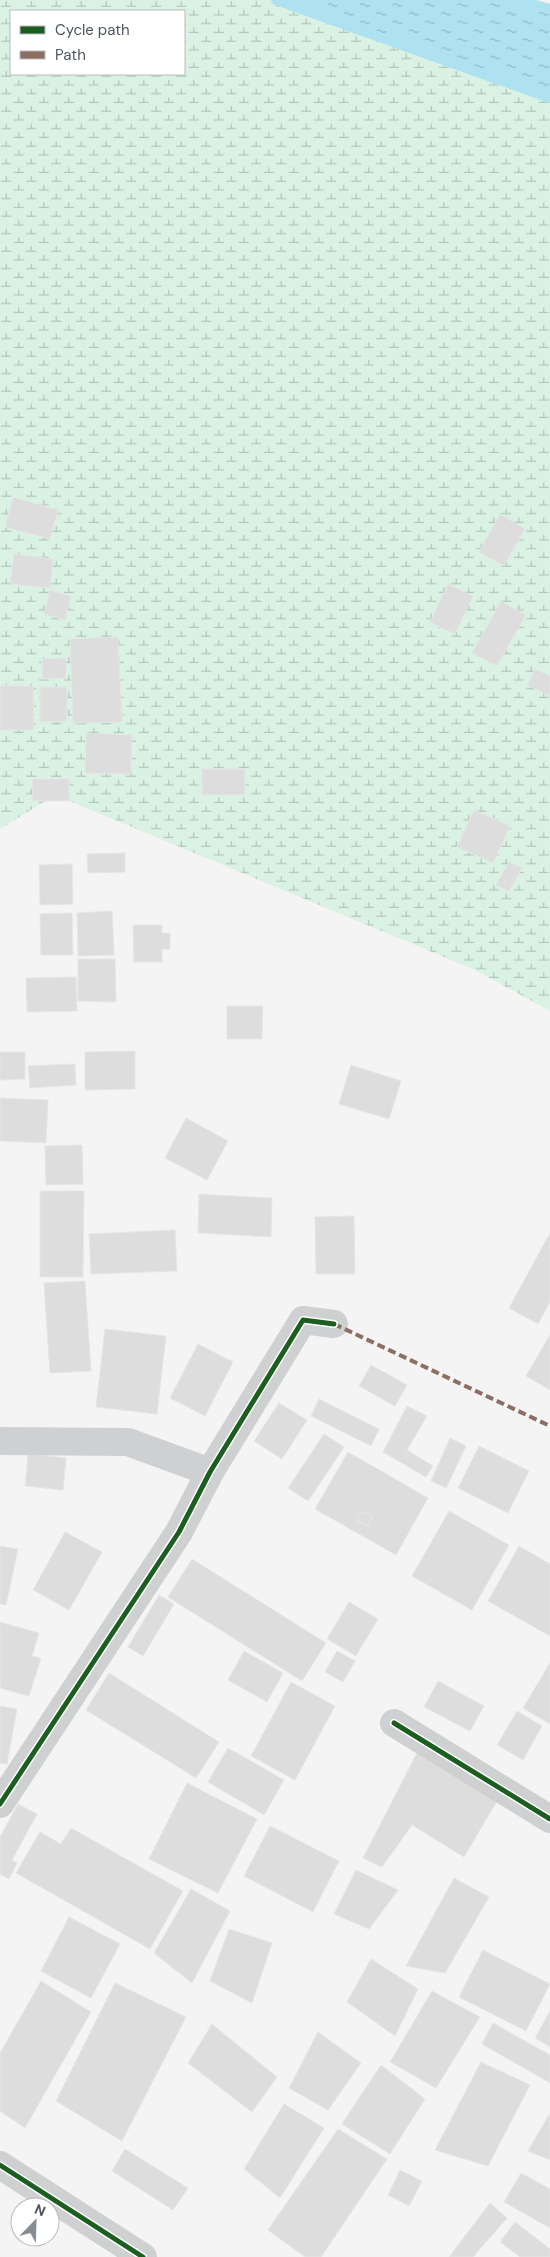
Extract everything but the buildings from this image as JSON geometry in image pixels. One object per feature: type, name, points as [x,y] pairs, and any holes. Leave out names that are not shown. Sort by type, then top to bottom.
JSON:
[{"type":"street","points":[[0,1804],[179,1532],[210,1472],[303,1320],[334,1324]]},
{"type":"street","points":[[0,1441],[128,1442],[210,1472]]},
{"type":"street","points":[[394,1723],[550,1819]]},
{"type":"street","points":[[0,2165],[143,2257]]},
{"type":"green space","points":[[0,0],[276,0],[550,98],[550,1011],[475,970],[55,795],[0,829]]},
{"type":"water","points":[[276,0],[517,0],[550,9],[550,98]]},
{"type":"waterway","points":[[276,0],[550,98]]},
{"type":"waterway","points":[[517,0],[550,9]]},
{"type":"marked path","points":[[334,1324],[550,1426]]},
{"type":"cycle path","points":[[0,1804],[179,1532],[210,1472],[303,1320],[334,1324]]},
{"type":"cycle path","points":[[394,1723],[550,1819]]},
{"type":"cycle path","points":[[0,2165],[143,2257]]}]
